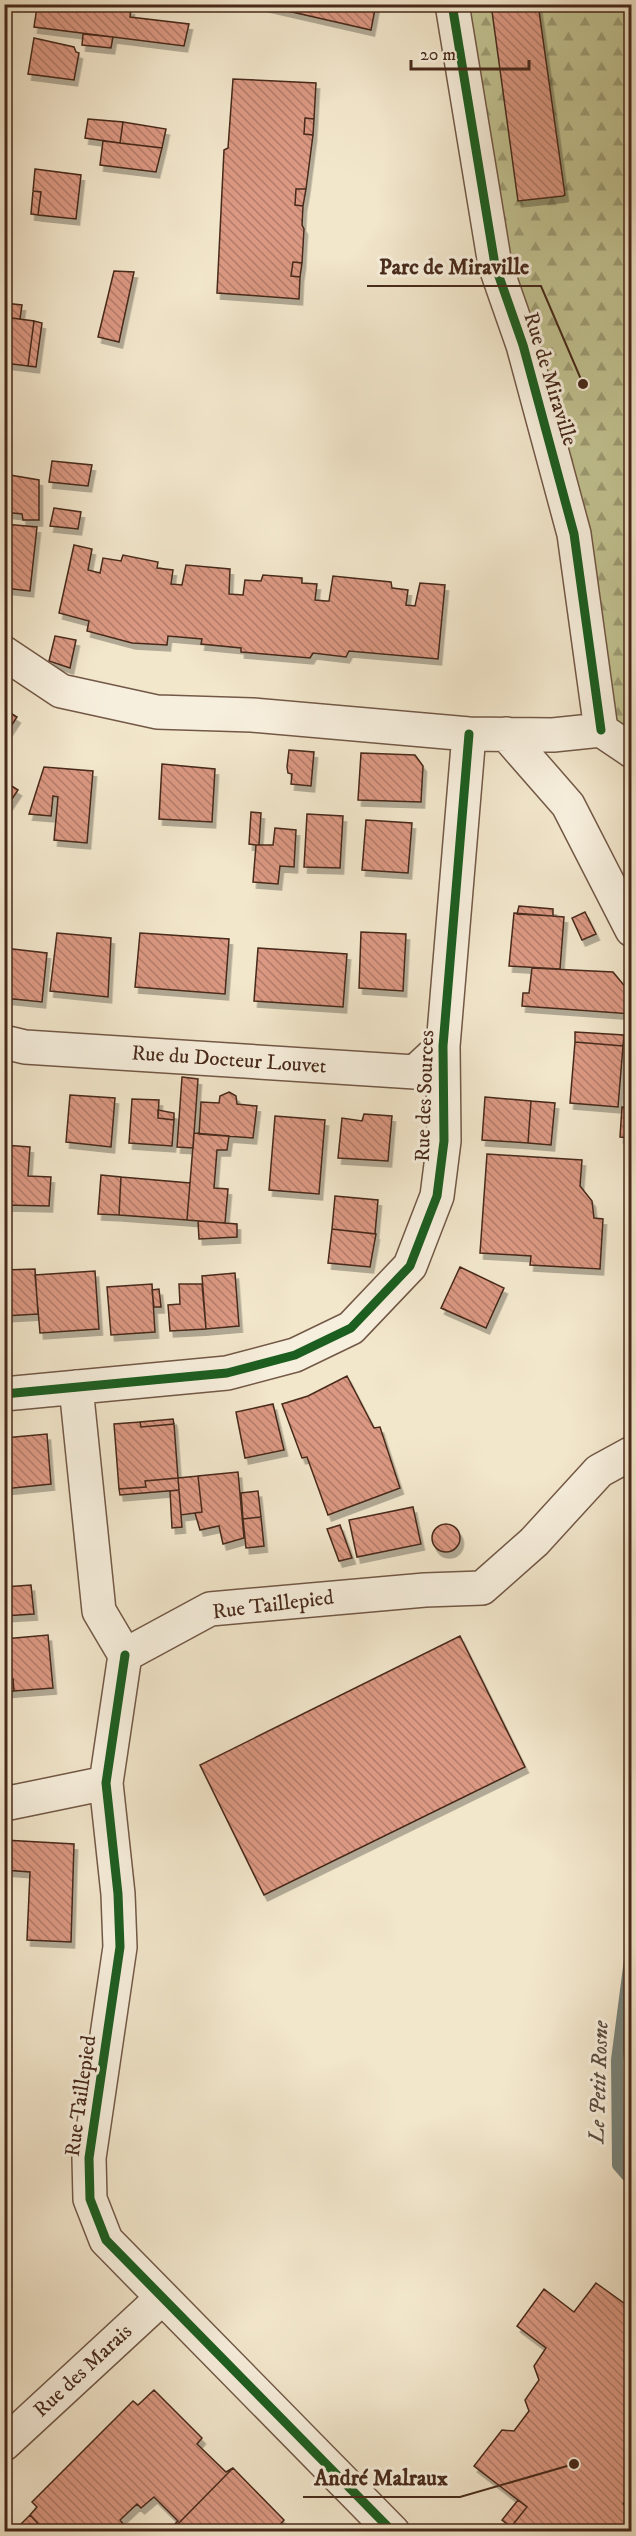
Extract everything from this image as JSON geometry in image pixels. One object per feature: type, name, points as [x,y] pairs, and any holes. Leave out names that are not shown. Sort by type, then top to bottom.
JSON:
[{"type":"street","name":"Rue de Miraville","points":[[452,4],[495,265],[526,356],[574,534],[601,730]]},
{"type":"street","points":[[4,653],[61,692],[157,712],[252,715],[469,734],[553,735],[601,730],[632,751]]},
{"type":"street","name":"Rue des Sources","points":[[4,1394],[227,1374],[295,1355],[351,1328],[410,1266],[437,1196],[444,1141],[443,1046],[469,734]]},
{"type":"street","points":[[506,734],[568,805],[632,930]]},
{"type":"street","name":"Rue du Docteur Louvet","points":[[4,1042],[25,1047],[414,1072],[443,1046]]},
{"type":"street","points":[[76,1387],[99,1611],[125,1655]]},
{"type":"street","name":"Rue Taillepied","points":[[393,2532],[106,2240],[90,2199],[89,2158],[93,2118],[120,1947],[118,1894],[106,1783],[125,1655],[210,1609],[425,1590],[482,1588],[534,1542],[599,1471],[632,1453]]},
{"type":"street","points":[[4,1804],[106,1783]]},
{"type":"street","name":"Rue des Marais","points":[[4,2444],[162,2298]]},
{"type":"green space","points":[[452,5],[631,5],[631,752],[595,678],[546,423]]},
{"type":"building","points":[[52,4],[99,4],[131,9],[130,17],[189,24],[184,46],[34,27],[37,7],[51,9]]},
{"type":"building","points":[[257,4],[376,4],[371,30]]},
{"type":"building","points":[[491,4],[538,4],[565,195],[563,196],[518,201]]},
{"type":"building","points":[[83,34],[113,37],[111,48],[82,45]]},
{"type":"building","points":[[34,38],[74,47],[79,53],[74,80],[28,74]]},
{"type":"building","points":[[233,79],[316,83],[314,119],[305,118],[304,134],[313,135],[306,189],[296,189],[295,205],[303,206],[302,225],[304,229],[302,263],[293,262],[291,276],[300,277],[299,299],[217,293],[224,150],[228,148]]},
{"type":"building","points":[[305,118],[314,119],[313,135],[304,134]]},
{"type":"building","points":[[88,119],[123,122],[120,143],[85,138]]},
{"type":"building","points":[[123,122],[166,129],[162,148],[120,143]]},
{"type":"building","points":[[103,141],[162,148],[156,172],[100,165]]},
{"type":"building","points":[[35,169],[81,175],[76,219],[38,215],[41,192],[33,191]]},
{"type":"building","points":[[296,189],[306,189],[303,206],[295,205]]},
{"type":"building","points":[[33,191],[41,192],[38,215],[31,214]]},
{"type":"building","points":[[293,262],[302,263],[300,277],[291,276]]},
{"type":"building","points":[[114,271],[134,272],[119,342],[98,337]]},
{"type":"building","points":[[4,303],[22,305],[20,319],[4,317]]},
{"type":"building","points":[[4,317],[34,321],[28,366],[4,363]]},
{"type":"building","points":[[34,321],[42,323],[36,367],[28,366]]},
{"type":"building","points":[[52,461],[92,465],[88,486],[49,482]]},
{"type":"building","points":[[4,474],[39,480],[39,520],[23,520],[22,514],[4,512]]},
{"type":"building","points":[[54,508],[81,512],[78,529],[50,526]]},
{"type":"building","points":[[4,524],[37,527],[30,591],[4,588]]},
{"type":"building","points":[[74,545],[92,549],[88,570],[100,573],[103,558],[121,561],[123,555],[158,562],[157,568],[173,570],[171,584],[182,585],[186,565],[230,569],[229,594],[243,595],[245,580],[261,581],[263,575],[302,578],[302,583],[317,584],[315,600],[329,601],[333,576],[391,582],[392,588],[408,590],[406,605],[415,606],[420,583],[445,585],[438,659],[349,651],[346,657],[313,653],[310,658],[241,652],[241,648],[201,644],[202,639],[168,636],[167,645],[132,643],[87,631],[89,621],[59,613]]},
{"type":"building","points":[[55,636],[76,640],[70,668],[49,661]]},
{"type":"building","points":[[4,709],[17,717],[4,737]]},
{"type":"building","points":[[289,750],[314,752],[311,786],[291,784],[292,774],[288,773],[287,767]]},
{"type":"building","points":[[361,753],[415,755],[423,766],[421,802],[358,800]]},
{"type":"building","points":[[162,764],[215,769],[212,822],[159,819]]},
{"type":"building","points":[[44,767],[93,771],[87,843],[54,840],[58,797],[53,796],[51,816],[29,814]]},
{"type":"building","points":[[4,781],[18,790],[4,811]]},
{"type":"building","points":[[251,812],[261,813],[259,845],[249,844]]},
{"type":"building","points":[[307,814],[343,816],[340,868],[304,867]]},
{"type":"building","points":[[366,820],[412,823],[408,873],[362,870]]},
{"type":"building","points":[[275,828],[296,830],[294,867],[280,866],[278,884],[253,882],[256,845],[273,845]]},
{"type":"building","points":[[519,906],[553,909],[553,916],[517,914]]},
{"type":"building","points":[[585,912],[596,934],[582,940],[572,918]]},
{"type":"building","points":[[514,913],[564,917],[560,969],[509,966]]},
{"type":"building","points":[[361,932],[406,934],[403,991],[359,988]]},
{"type":"building","points":[[57,933],[111,938],[108,997],[50,991]]},
{"type":"building","points":[[140,933],[229,939],[225,994],[135,987]]},
{"type":"building","points":[[4,948],[47,953],[42,1002],[4,998]]},
{"type":"building","points":[[258,948],[347,954],[343,1007],[254,1001]]},
{"type":"building","points":[[532,968],[613,972],[632,995],[632,1014],[522,1006],[523,993],[529,993]]},
{"type":"building","points":[[575,1032],[624,1035],[623,1046],[575,1042]]},
{"type":"building","points":[[575,1042],[623,1046],[618,1107],[570,1103]]},
{"type":"building","points":[[182,1077],[198,1079],[193,1148],[177,1147]]},
{"type":"building","points":[[229,1092],[236,1096],[237,1104],[257,1106],[253,1138],[199,1134],[201,1102],[219,1103],[220,1096]]},
{"type":"building","points":[[70,1095],[115,1098],[111,1147],[66,1142]]},
{"type":"building","points":[[485,1097],[531,1101],[528,1143],[482,1140]]},
{"type":"building","points":[[132,1099],[159,1100],[158,1118],[174,1120],[172,1146],[129,1143]]},
{"type":"building","points":[[531,1101],[555,1103],[551,1145],[528,1143]]},
{"type":"building","points":[[622,1107],[632,1108],[630,1138],[620,1137]]},
{"type":"building","points":[[158,1110],[174,1113],[174,1120],[158,1118]]},
{"type":"building","points":[[364,1114],[392,1116],[388,1161],[338,1158],[342,1118],[362,1121]]},
{"type":"building","points":[[275,1116],[325,1120],[319,1194],[269,1190]]},
{"type":"building","points":[[194,1133],[229,1136],[227,1150],[217,1150],[214,1188],[228,1189],[225,1223],[187,1220]]},
{"type":"building","points":[[4,1145],[30,1147],[28,1176],[51,1177],[49,1206],[4,1205]]},
{"type":"building","points":[[487,1154],[582,1160],[580,1186],[592,1201],[594,1218],[603,1219],[600,1269],[530,1265],[531,1256],[480,1253]]},
{"type":"building","points":[[101,1175],[121,1177],[119,1215],[98,1214]]},
{"type":"building","points":[[121,1177],[190,1183],[187,1220],[119,1215]]},
{"type":"building","points":[[335,1196],[378,1200],[375,1234],[332,1229]]},
{"type":"building","points":[[198,1221],[237,1224],[237,1237],[199,1239]]},
{"type":"building","points":[[332,1229],[376,1234],[370,1267],[328,1263]]},
{"type":"building","points":[[460,1267],[504,1288],[486,1328],[441,1308]]},
{"type":"building","points":[[35,1269],[38,1314],[4,1316],[4,1270]]},
{"type":"building","points":[[95,1271],[99,1329],[40,1333],[35,1275]]},
{"type":"building","points":[[235,1273],[239,1326],[206,1329],[202,1276]]},
{"type":"building","points":[[152,1284],[155,1332],[111,1335],[107,1287]]},
{"type":"building","points":[[179,1284],[202,1284],[206,1329],[170,1331],[168,1305],[180,1304]]},
{"type":"building","points":[[159,1289],[161,1307],[154,1307],[152,1290]]},
{"type":"building","points":[[347,1376],[374,1428],[380,1427],[400,1488],[328,1515],[307,1457],[302,1458],[282,1404],[308,1396]]},
{"type":"building","points":[[273,1404],[284,1450],[245,1458],[236,1412]]},
{"type":"building","points":[[173,1419],[174,1424],[141,1427],[140,1422]]},
{"type":"building","points":[[140,1422],[141,1427],[174,1424],[178,1478],[145,1481],[146,1487],[119,1489],[114,1424]]},
{"type":"building","points":[[47,1434],[51,1484],[4,1489],[4,1438]]},
{"type":"building","points":[[238,1472],[244,1538],[223,1544],[219,1526],[200,1530],[195,1513],[202,1512],[198,1476]]},
{"type":"building","points":[[198,1476],[202,1512],[181,1515],[178,1478]]},
{"type":"building","points":[[178,1478],[179,1490],[120,1495],[119,1489],[146,1487],[145,1481]]},
{"type":"building","points":[[179,1490],[182,1527],[172,1528],[170,1491]]},
{"type":"building","points":[[258,1491],[261,1517],[243,1519],[241,1493]]},
{"type":"building","points":[[413,1507],[421,1544],[357,1557],[349,1520]]},
{"type":"building","points":[[261,1517],[264,1546],[246,1548],[243,1519]]},
{"type":"building","points":[[446,1524],[456,1528],[460,1538],[456,1548],[446,1552],[436,1548],[432,1538],[436,1528]]},
{"type":"building","points":[[340,1525],[352,1558],[339,1561],[327,1529]]},
{"type":"building","points":[[31,1585],[34,1614],[4,1616],[4,1587]]},
{"type":"building","points":[[48,1635],[53,1688],[14,1691],[13,1679],[4,1680],[4,1639]]},
{"type":"building","points":[[460,1636],[525,1767],[264,1895],[200,1765]]},
{"type":"building","points":[[13,1679],[14,1691],[4,1692],[4,1680]]},
{"type":"building","points":[[4,1840],[74,1844],[71,1942],[27,1940],[30,1872],[4,1870]]},
{"type":"building","points":[[596,2283],[632,2309],[632,2494],[623,2504],[632,2511],[632,2532],[516,2532],[511,2527],[527,2507],[474,2466],[502,2430],[514,2431],[529,2411],[525,2400],[539,2380],[534,2366],[546,2348],[517,2326],[544,2289],[574,2312]]},
{"type":"building","points":[[154,2390],[202,2438],[197,2444],[226,2472],[233,2468],[175,2527],[178,2521],[154,2497],[141,2508],[137,2504],[120,2520],[124,2525],[119,2532],[46,2532],[30,2515],[37,2507],[32,2502],[133,2401],[138,2405]]},
{"type":"building","points":[[233,2468],[284,2520],[279,2526],[285,2532],[180,2532],[175,2527]]},
{"type":"building","points":[[518,2500],[527,2507],[511,2527],[502,2520]]},
{"type":"building","points":[[30,2515],[46,2532],[13,2532]]},
{"type":"waterway","name":"Le Petit Rosne","points":[[632,1944],[617,2060],[618,2165],[632,2181]]},
{"type":"cycle path","points":[[452,4],[495,265],[523,345],[574,534],[601,730]]},
{"type":"cycle path","points":[[4,1394],[227,1373],[295,1355],[351,1328],[410,1266],[437,1196],[444,1141],[443,1046],[469,734]]},
{"type":"cycle path","points":[[125,1655],[106,1783],[118,1894],[120,1947],[89,2158],[90,2199],[106,2240],[393,2532]]},
{"type":"place","name":"Parc de Miraville","points":[[583,384]]},
{"type":"place","name":"André Malraux","points":[[574,2464]]}]
